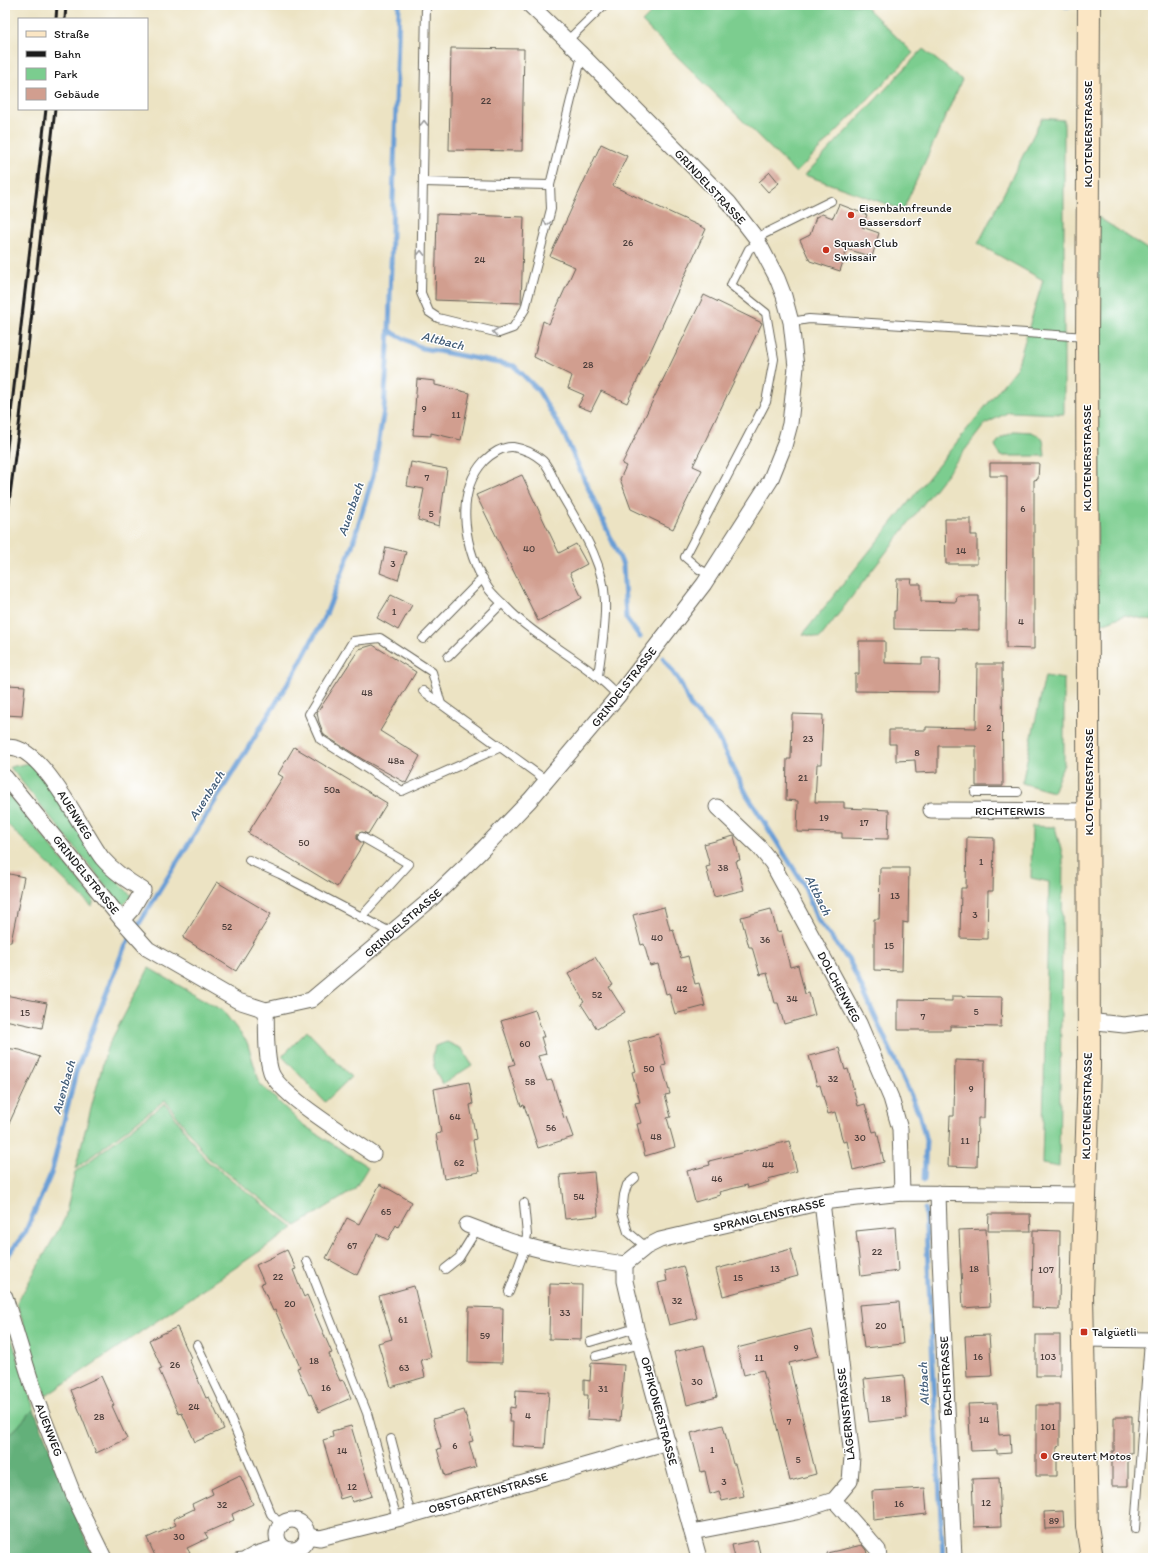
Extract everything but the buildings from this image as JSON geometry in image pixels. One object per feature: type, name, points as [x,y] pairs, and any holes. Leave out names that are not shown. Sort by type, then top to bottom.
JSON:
[{"type":"main road","name":"KLOTENERSTRASSE","points":[[1089,5],[1087,337],[1090,811],[1089,1067],[1082,1296],[1086,1504],[1092,1558]]},
{"type":"street","name":"GRINDELSTRASSE","points":[[10,783],[126,924],[148,948],[238,1001],[266,1010],[311,1000],[430,900],[479,853],[547,781],[618,696],[710,575],[770,481],[784,446],[790,424],[796,367],[791,322],[777,278],[758,241],[729,203],[582,55],[530,5]]},
{"type":"street","name":"AUENWEG","points":[[5,748],[11,747],[18,749],[42,766],[56,783],[95,848],[108,865],[128,881],[143,890],[132,909],[126,924]]},
{"type":"street","name":"DOLCHENWEG","points":[[717,807],[759,847],[772,863],[859,1023],[891,1098],[898,1120],[901,1140],[902,1192]]},
{"type":"street","name":"RICHTERWIS","points":[[931,810],[1090,811]]},
{"type":"street","points":[[266,1010],[269,1059],[271,1072],[276,1082],[289,1095],[373,1154]]},
{"type":"street","points":[[1088,1021],[1124,1025],[1153,1021]]},
{"type":"street","name":"SPRANGLENSTRASSE","points":[[625,1264],[646,1247],[660,1240],[822,1202],[902,1192],[1085,1195]]},
{"type":"street","name":"BACHSTRASSE","points":[[938,1193],[954,1558]]},
{"type":"street","name":"LÄGERNSTRASSE","points":[[822,1202],[852,1457],[850,1481],[834,1500]]},
{"type":"street","points":[[472,1226],[525,1246],[581,1258],[625,1264]]},
{"type":"street","name":"OPFIKONERSTRASSE","points":[[625,1264],[625,1281],[636,1328],[668,1442],[698,1558]]},
{"type":"street","name":"AUENWEG","points":[[5,1297],[38,1404],[76,1502],[104,1558]]},
{"type":"street","points":[[1084,1339],[1151,1340]]},
{"type":"street","name":"OBSTGARTENSTRASSE","points":[[307,1536],[320,1538],[404,1517],[668,1442]]},
{"type":"street","points":[[692,1532],[796,1512],[834,1500],[878,1550],[879,1558]]},
{"type":"street","points":[[289,1520],[298,1521],[305,1527],[307,1536],[304,1543],[298,1548],[283,1546],[277,1534],[281,1525],[289,1520]]},
{"type":"lane","points":[[426,5],[421,293],[429,312],[438,318],[499,333],[512,328],[525,310],[550,209],[550,185],[582,55]]},
{"type":"lane","points":[[567,41],[604,5]]},
{"type":"lane","points":[[423,182],[550,185]]},
{"type":"lane","points":[[710,575],[699,569],[685,557],[766,402],[774,359],[766,313],[731,285],[749,249],[758,241],[831,201]]},
{"type":"lane","points":[[791,322],[809,319],[1037,335],[1087,337]]},
{"type":"lane","points":[[598,676],[603,638],[605,600],[599,566],[544,462],[529,451],[512,447],[492,453],[477,469],[466,498],[466,525],[471,552],[488,588],[515,616],[543,639],[598,676],[618,696]]},
{"type":"lane","points":[[423,639],[483,578]]},
{"type":"lane","points":[[448,657],[502,603]]},
{"type":"lane","points":[[441,704],[432,672],[380,638],[353,641],[309,714],[320,739],[402,791],[501,747]]},
{"type":"lane","points":[[423,691],[547,781]]},
{"type":"lane","points":[[975,792],[1018,792]]},
{"type":"lane","points":[[361,917],[409,864],[362,838]]},
{"type":"lane","points":[[249,860],[280,874],[392,933]]},
{"type":"lane","points":[[635,1178],[628,1185],[624,1195],[622,1213],[628,1232],[646,1247]]},
{"type":"lane","points":[[508,1292],[525,1246],[527,1235],[524,1202]]},
{"type":"lane","points":[[445,1269],[459,1258],[472,1226]]},
{"type":"lane","points":[[307,1261],[367,1413],[404,1517]]},
{"type":"lane","points":[[590,1342],[636,1328]]},
{"type":"lane","points":[[1135,1529],[1151,1340]]},
{"type":"lane","points":[[596,1356],[641,1344]]},
{"type":"lane","points":[[197,1345],[223,1400],[271,1514],[281,1525]]},
{"type":"lane","points":[[391,1438],[404,1517]]},
{"type":"lane","points":[[241,1557],[257,1556],[283,1546]]},
{"type":"green space","points":[[659,5],[864,5],[913,53],[796,173],[642,22]]},
{"type":"green space","points":[[923,49],[962,80],[903,210],[805,175]]},
{"type":"green space","points":[[1042,118],[1064,120],[1064,414],[1009,412],[985,424],[820,638],[803,634],[1017,367],[1043,280],[978,244]]},
{"type":"green space","points":[[1098,217],[1153,253],[1153,621],[1125,615],[1097,626]]},
{"type":"green space","points":[[1016,431],[1032,432],[1043,439],[1045,456],[1000,456],[995,445],[1001,438]]},
{"type":"green space","points":[[1045,676],[1064,679],[1064,764],[1053,792],[1022,783]]},
{"type":"green space","points":[[30,763],[53,788],[108,872],[132,896],[122,906],[10,767]]},
{"type":"green space","points":[[5,790],[94,899],[92,907],[5,822]]},
{"type":"green space","points":[[1032,826],[1055,827],[1063,857],[1059,1167],[1042,1164],[1049,882],[1031,878]]},
{"type":"green space","points":[[149,968],[223,1011],[247,1042],[260,1084],[302,1124],[368,1167],[354,1190],[296,1226],[208,1158],[165,1100],[75,1169],[107,1048]]},
{"type":"green space","points":[[307,1031],[351,1077],[325,1102],[282,1056]]},
{"type":"green space","points":[[447,1042],[462,1049],[472,1065],[443,1084],[435,1070],[433,1056],[435,1046]]},
{"type":"green space","points":[[165,1103],[206,1160],[294,1228],[46,1396],[17,1303],[65,1218],[75,1172]]},
{"type":"green space","points":[[5,1318],[34,1409],[5,1440]]},
{"type":"green space","points":[[34,1409],[86,1540],[95,1558],[5,1558],[5,1440]]},
{"type":"waterway","name":"Auenbach","points":[[5,1259],[25,1233],[51,1174],[76,1072],[124,948],[295,672],[327,612],[352,546],[373,476],[384,409],[389,331],[399,5]]},
{"type":"waterway","name":"Altbach","points":[[389,331],[422,348],[514,366],[538,390],[563,432],[623,565],[626,618],[640,637]]},
{"type":"waterway","name":"Altbach","points":[[663,658],[680,682],[690,705],[717,736],[747,795],[804,885],[817,919],[850,962],[919,1113],[926,1141],[924,1180]]},
{"type":"waterway","name":"Altbach","points":[[925,1209],[943,1558]]},
{"type":"railway","points":[[56,18],[57,5]]},
{"type":"railway","points":[[65,18],[66,5]]},
{"type":"railway","points":[[5,465],[46,110]]},
{"type":"railway","points":[[5,533],[20,418],[55,110]]},
{"type":"place","name":"Eisenbahnfreunde Bassersdorf","points":[[851,215]]},
{"type":"place","name":"Squash Club Swissair","points":[[826,250]]},
{"type":"place","name":"Talgüetli","points":[[1084,1332]]},
{"type":"place","name":"Greutert Motos","points":[[1044,1456]]}]
